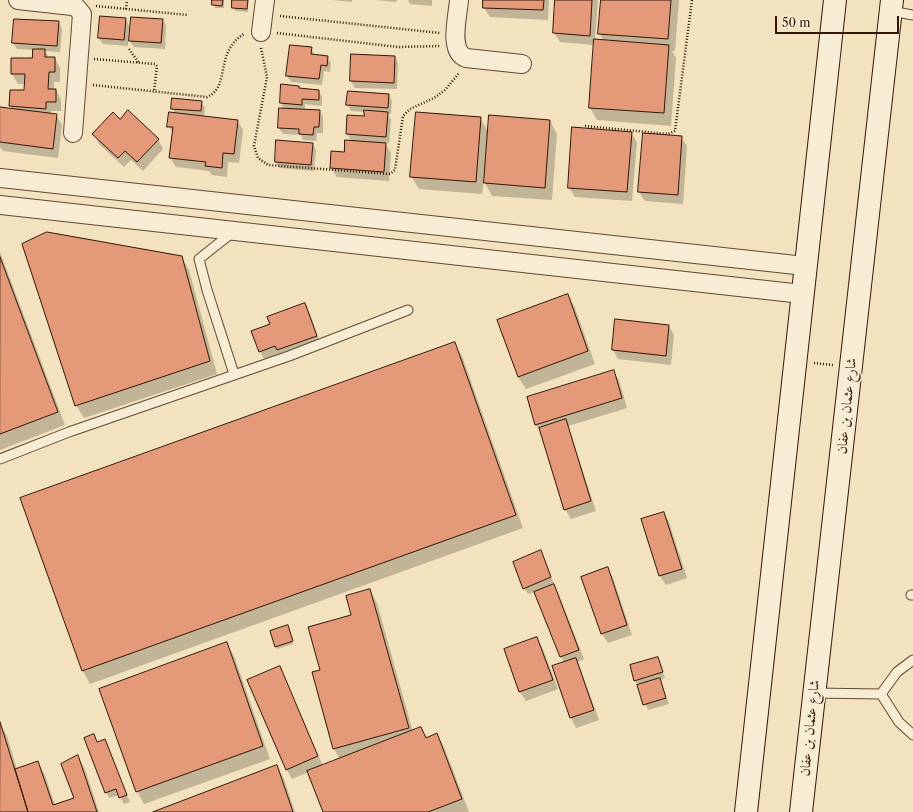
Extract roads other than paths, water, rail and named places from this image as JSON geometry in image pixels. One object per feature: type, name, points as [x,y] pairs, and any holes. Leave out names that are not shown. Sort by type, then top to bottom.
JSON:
[{"type":"main road","points":[[746,812],[835,0]]},
{"type":"main road","name":"شارع عثمان بن عفان","points":[[801,812],[892,6]]},
{"type":"street","points":[[18,0],[72,6],[80,10],[82,18],[73,133]]},
{"type":"street","points":[[460,0],[459,46],[522,64]]},
{"type":"street","points":[[261,32],[264,7]]},
{"type":"street","points":[[0,178],[806,266]]},
{"type":"street","points":[[0,205],[802,294]]},
{"type":"street","points":[[534,264],[538,237]]},
{"type":"street","points":[[601,272],[603,244]]},
{"type":"lane","points":[[892,6],[913,15]]},
{"type":"lane","points":[[234,374],[207,290],[199,259],[235,231]]},
{"type":"lane","points":[[0,459],[69,432],[234,374],[408,310]]},
{"type":"lane","points":[[882,694],[897,672],[913,660]]},
{"type":"lane","points":[[814,693],[882,694]]},
{"type":"lane","points":[[882,694],[899,722],[913,735]]}]
